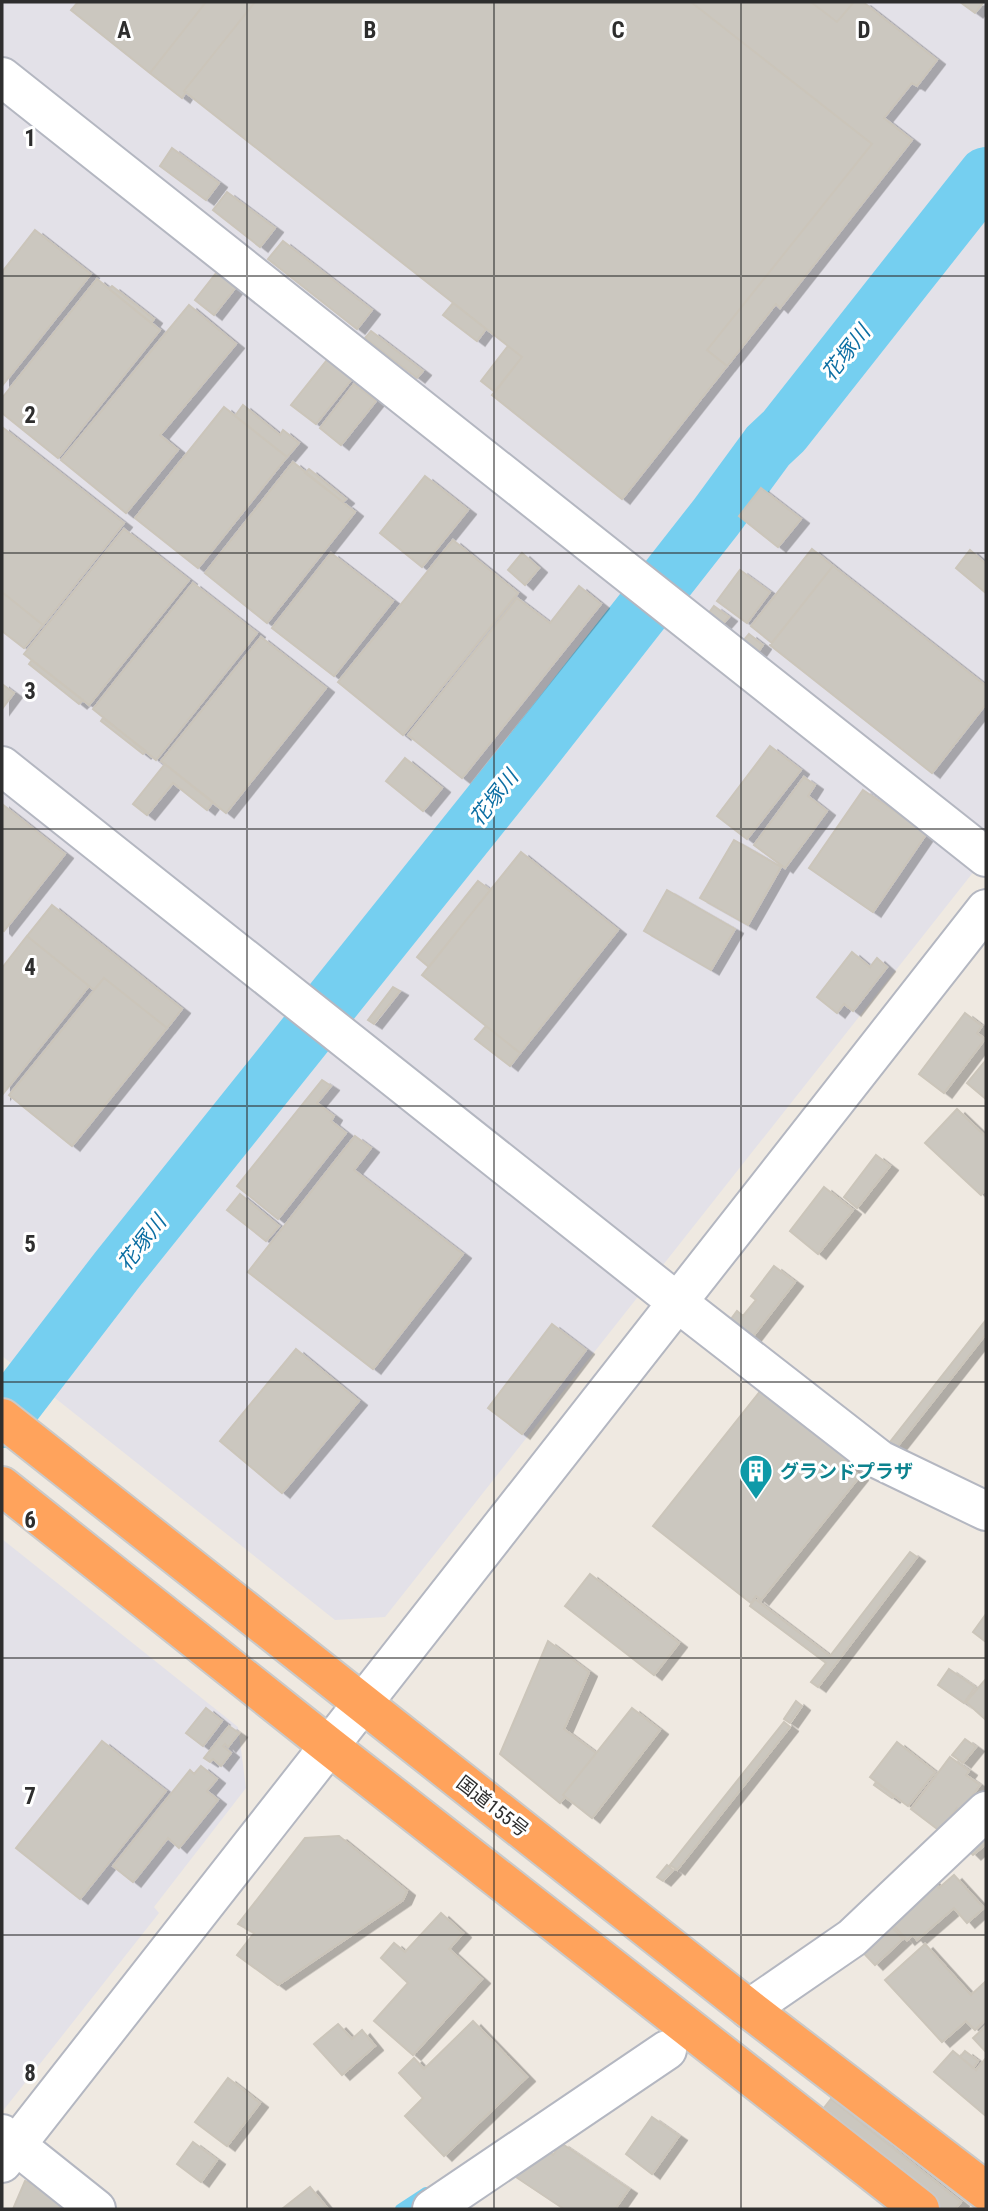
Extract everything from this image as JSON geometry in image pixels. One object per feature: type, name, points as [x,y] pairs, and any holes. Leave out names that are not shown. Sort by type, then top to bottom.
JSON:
[{"type":"highway","name":"国道155号","points":[[2,1418],[749,2009],[986,2191]]},
{"type":"highway","points":[[2,1486],[920,2209]]},
{"type":"street","points":[[2,77],[986,857]]},
{"type":"street","points":[[2,766],[880,1460],[986,1511]]},
{"type":"street","points":[[96,2209],[6,2147],[329,1746],[986,909]]},
{"type":"street","points":[[749,2009],[852,1938],[986,1811]]},
{"type":"street","points":[[432,2209],[667,2050]]},
{"type":"shaded area","points":[[2,2],[986,2],[986,856],[385,1617],[335,1620],[2,1356]]},
{"type":"shaded area","points":[[2,1539],[238,1727],[246,1788],[154,1907],[159,1913],[2,2112]]},
{"type":"building","points":[[78,2],[206,2],[150,73],[71,10]]},
{"type":"building","points":[[206,2],[255,2],[184,91],[186,92],[182,98],[150,73]]},
{"type":"building","points":[[255,2],[691,2],[872,144],[707,350],[727,366],[622,499],[492,395],[522,357],[184,91]]},
{"type":"building","points":[[691,2],[811,2],[837,22],[854,2],[863,2],[937,60],[917,86],[912,83],[884,118],[912,140],[780,308],[776,304],[727,366],[707,350],[872,144]]},
{"type":"building","points":[[811,2],[854,2],[837,22]]},
{"type":"building","points":[[960,2],[984,2],[975,13]]},
{"type":"building","points":[[172,148],[219,183],[206,200],[160,166]]},
{"type":"building","points":[[227,192],[275,228],[260,247],[213,210]]},
{"type":"building","points":[[35,230],[91,274],[2,386],[2,272]]},
{"type":"building","points":[[283,241],[372,310],[357,329],[268,259]]},
{"type":"building","points":[[217,272],[236,287],[214,315],[195,300]]},
{"type":"building","points":[[97,279],[160,330],[58,458],[2,413],[2,398]]},
{"type":"building","points":[[112,286],[154,319],[151,323],[109,289]]},
{"type":"building","points":[[453,303],[486,329],[477,341],[443,315]]},
{"type":"building","points":[[189,305],[236,344],[160,435],[178,450],[126,513],[61,460]]},
{"type":"building","points":[[371,331],[423,371],[417,378],[365,338]]},
{"type":"building","points":[[508,346],[522,357],[495,392],[481,381]]},
{"type":"building","points":[[327,360],[352,379],[316,424],[291,405]]},
{"type":"building","points":[[354,384],[376,401],[341,445],[320,428]]},
{"type":"building","points":[[243,405],[280,435],[283,430],[299,443],[287,457],[235,416]]},
{"type":"building","points":[[224,407],[287,457],[198,568],[135,518]]},
{"type":"building","points":[[2,427],[124,523],[43,625],[2,592]]},
{"type":"building","points":[[293,462],[355,512],[267,623],[205,573]]},
{"type":"building","points":[[309,469],[346,499],[343,502],[305,473]]},
{"type":"building","points":[[425,476],[468,510],[422,567],[380,533]]},
{"type":"building","points":[[761,488],[801,519],[778,547],[739,516]]},
{"type":"building","points":[[124,529],[189,580],[89,705],[24,654]]},
{"type":"building","points":[[453,540],[518,593],[403,735],[338,682]]},
{"type":"building","points":[[812,549],[833,566],[772,643],[751,626]]},
{"type":"building","points":[[970,550],[986,564],[986,593],[956,568]]},
{"type":"building","points":[[331,553],[393,601],[334,676],[272,628]]},
{"type":"building","points":[[522,553],[539,568],[525,585],[508,570]]},
{"type":"building","points":[[833,566],[985,685],[986,683],[986,704],[932,773],[770,645]]},
{"type":"building","points":[[740,570],[770,592],[747,623],[717,601]]},
{"type":"building","points":[[193,583],[257,633],[156,760],[93,709]]},
{"type":"building","points":[[579,586],[601,604],[462,778],[408,735],[517,598],[550,623]]},
{"type":"building","points":[[2,592],[43,625],[24,648],[2,631]]},
{"type":"building","points":[[714,606],[729,617],[722,625],[708,614]]},
{"type":"building","points":[[749,634],[763,645],[758,652],[743,641]]},
{"type":"building","points":[[261,637],[326,688],[226,813],[161,761]]},
{"type":"building","points":[[32,660],[83,700],[79,704],[29,664]]},
{"type":"building","points":[[2,684],[14,693],[2,709]]},
{"type":"building","points":[[103,718],[146,751],[143,754],[101,721]]},
{"type":"building","points":[[770,746],[801,770],[747,839],[717,816]]},
{"type":"building","points":[[405,758],[442,788],[423,811],[386,781]]},
{"type":"building","points":[[165,764],[213,802],[207,810],[173,783],[147,815],[133,804]]},
{"type":"building","points":[[804,777],[815,785],[808,796],[827,811],[785,868],[754,845]]},
{"type":"building","points":[[863,790],[927,833],[873,912],[809,868]]},
{"type":"building","points":[[2,804],[65,854],[4,931],[2,929]]},
{"type":"building","points":[[734,840],[781,867],[748,925],[700,898]]},
{"type":"building","points":[[521,852],[618,930],[520,1053],[422,975]]},
{"type":"building","points":[[478,881],[490,890],[429,967],[417,957]]},
{"type":"building","points":[[667,890],[735,929],[711,970],[644,931]]},
{"type":"building","points":[[52,905],[182,1009],[167,1028],[104,978],[94,990],[27,936]]},
{"type":"building","points":[[27,936],[89,986],[3,1094],[2,968]]},
{"type":"building","points":[[852,952],[870,967],[877,958],[887,967],[853,1011],[844,1004],[837,1013],[817,997]]},
{"type":"building","points":[[104,978],[167,1028],[72,1146],[9,1095]]},
{"type":"building","points":[[393,987],[400,991],[374,1024],[368,1020]]},
{"type":"building","points":[[965,1013],[982,1026],[977,1033],[985,1039],[944,1093],[919,1074]]},
{"type":"building","points":[[486,1026],[520,1053],[510,1066],[475,1039]]},
{"type":"building","points":[[986,1060],[986,1099],[967,1083]]},
{"type":"building","points":[[322,1080],[331,1086],[317,1103],[334,1116],[331,1121],[346,1133],[278,1219],[237,1186]]},
{"type":"building","points":[[957,1109],[986,1137],[986,1189],[981,1195],[925,1143]]},
{"type":"building","points":[[355,1136],[371,1148],[354,1170],[463,1254],[373,1369],[248,1272]]},
{"type":"building","points":[[876,1155],[890,1166],[857,1208],[844,1197]]},
{"type":"building","points":[[824,1187],[853,1210],[818,1254],[790,1231]]},
{"type":"building","points":[[240,1194],[279,1226],[266,1241],[227,1210]]},
{"type":"building","points":[[774,1266],[795,1282],[747,1344],[725,1327],[737,1311],[743,1316],[756,1300],[751,1296]]},
{"type":"building","points":[[986,1320],[986,1334],[893,1452],[886,1447]]},
{"type":"building","points":[[552,1324],[586,1350],[522,1434],[488,1408]]},
{"type":"building","points":[[296,1349],[359,1401],[282,1493],[220,1441]]},
{"type":"building","name":"グランドプラザ","points":[[762,1389],[857,1464],[852,1470],[860,1476],[761,1600],[756,1596],[751,1603],[653,1526]]},
{"type":"building","points":[[910,1552],[917,1557],[818,1687],[811,1682],[826,1663],[750,1606],[755,1599],[830,1656]]},
{"type":"building","points":[[590,1574],[679,1643],[654,1675],[565,1606]]},
{"type":"building","points":[[986,1614],[986,1642],[973,1632]]},
{"type":"building","points":[[548,1641],[589,1672],[564,1729],[596,1753],[563,1795],[565,1797],[560,1803],[500,1754]]},
{"type":"building","points":[[949,1669],[975,1687],[964,1703],[938,1685]]},
{"type":"building","points":[[986,1679],[986,1720],[966,1702]]},
{"type":"building","points":[[796,1701],[802,1706],[790,1723],[784,1719]]},
{"type":"building","points":[[206,1708],[222,1721],[203,1746],[186,1733]]},
{"type":"building","points":[[632,1708],[660,1730],[592,1818],[563,1795]]},
{"type":"building","points":[[784,1722],[790,1727],[677,1870],[670,1865]]},
{"type":"building","points":[[229,1726],[239,1733],[228,1747],[225,1744],[223,1746],[231,1753],[221,1766],[213,1759],[210,1762],[204,1758]]},
{"type":"building","points":[[965,1739],[976,1747],[963,1763],[952,1755]]},
{"type":"building","points":[[102,1741],[166,1791],[80,1899],[16,1848]]},
{"type":"building","points":[[897,1742],[935,1772],[908,1806],[870,1777]]},
{"type":"building","points":[[950,1757],[969,1771],[966,1775],[980,1785],[961,1811],[957,1808],[940,1831],[911,1809]]},
{"type":"building","points":[[201,1766],[217,1779],[207,1791],[218,1800],[179,1848],[168,1838],[133,1882],[113,1866],[190,1770],[194,1774]]},
{"type":"building","points":[[876,1782],[894,1796],[892,1798],[874,1785]]},
{"type":"building","points":[[339,1836],[407,1891],[403,1900],[278,1985],[237,1955],[254,1933],[238,1924],[305,1838]]},
{"type":"building","points":[[986,1836],[986,1844],[973,1855],[963,1845]]},
{"type":"building","points":[[667,1865],[673,1870],[663,1881],[657,1877]]},
{"type":"building","points":[[954,1875],[984,1908],[967,1923],[954,1908],[917,1940],[913,1935],[907,1940],[885,1916],[929,1877],[939,1888]]},
{"type":"building","points":[[441,1913],[463,1933],[449,1949],[482,1979],[413,2055],[374,2021],[408,1983],[381,1958],[394,1943],[405,1952]]},
{"type":"building","points":[[883,1918],[903,1939],[875,1965],[855,1944]]},
{"type":"building","points":[[925,1944],[971,1995],[986,1981],[986,2019],[975,2030],[966,2021],[942,2042],[885,1980]]},
{"type":"building","points":[[473,2021],[527,2077],[444,2156],[405,2116],[423,2098],[399,2073],[414,2058],[424,2069]]},
{"type":"building","points":[[338,2024],[352,2039],[362,2030],[375,2046],[342,2075],[314,2044]]},
{"type":"building","points":[[986,2026],[986,2052],[973,2038]]},
{"type":"building","points":[[953,2051],[976,2070],[986,2058],[986,2116],[934,2072]]},
{"type":"building","points":[[965,2051],[978,2061],[973,2068],[960,2057]]},
{"type":"building","points":[[228,2078],[260,2103],[227,2146],[195,2122]]},
{"type":"building","points":[[831,2099],[961,2202],[955,2209],[942,2209],[820,2113]]},
{"type":"building","points":[[652,2117],[679,2136],[652,2174],[626,2154]]},
{"type":"building","points":[[193,2142],[217,2160],[201,2182],[177,2164]]},
{"type":"building","points":[[561,2143],[629,2189],[615,2209],[564,2209],[516,2177],[538,2145],[553,2155]]},
{"type":"building","points":[[25,2181],[64,2197],[59,2209],[13,2209]]},
{"type":"building","points":[[310,2187],[328,2209],[282,2209]]},
{"type":"waterway","name":"花塚川","points":[[2,1420],[117,1270],[527,758],[716,517],[768,446],[784,431],[986,175]]},
{"type":"waterway","points":[[400,2209],[426,2192]]},
{"type":"place","name":"グランドプラザ","points":[[756,1501]]}]
